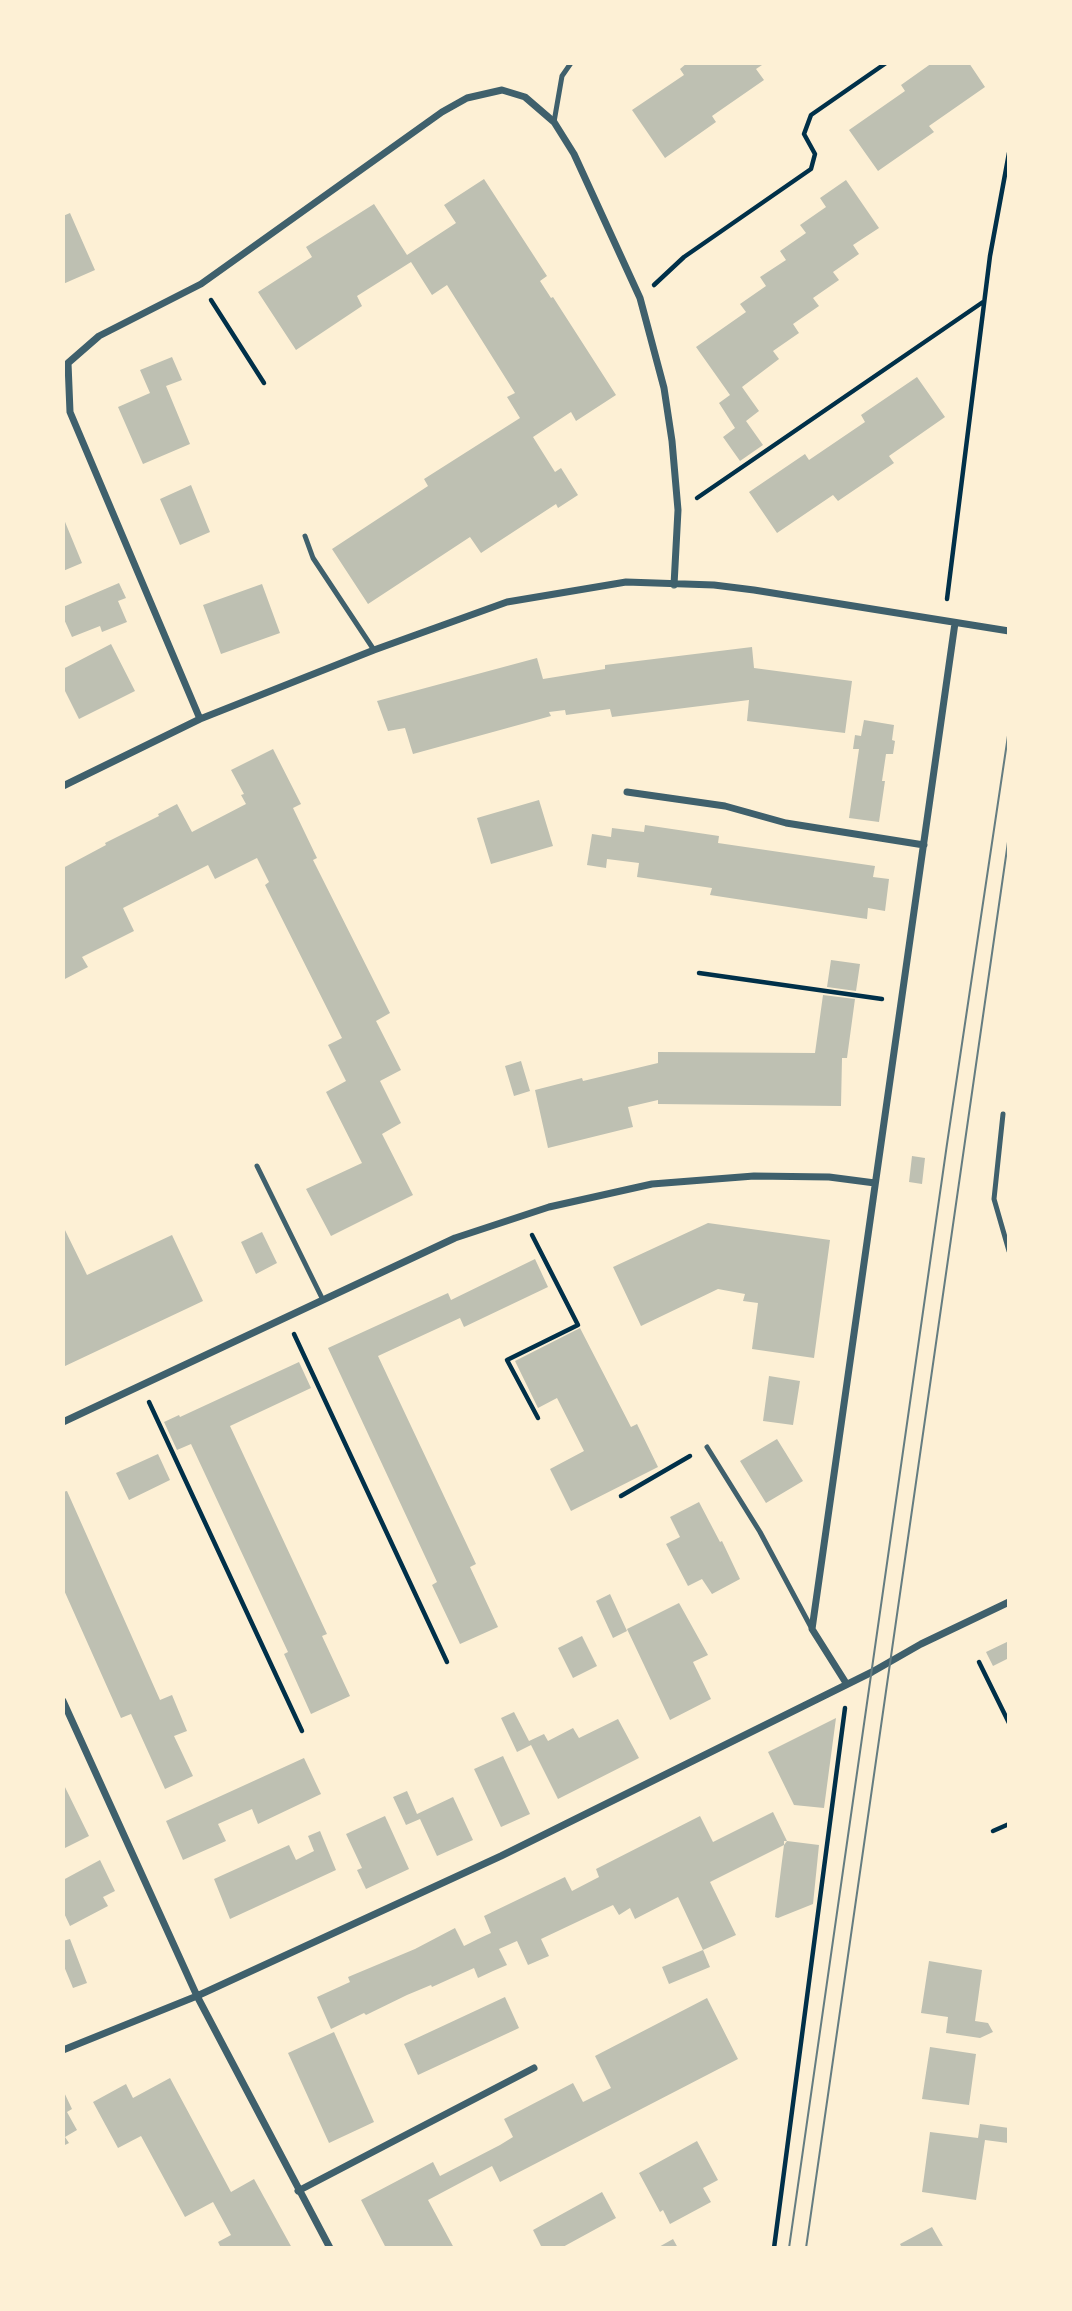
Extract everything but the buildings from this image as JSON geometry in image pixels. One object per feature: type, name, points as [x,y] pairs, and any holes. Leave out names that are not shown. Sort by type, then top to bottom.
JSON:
[{"type":"street","points":[[200,719],[70,412],[68,363],[99,336],[192,291],[442,112],[467,98],[502,90],[525,97],[554,122],[574,154],[640,298],[664,387],[672,441],[678,510],[674,585]]},
{"type":"street","points":[[63,786],[200,719],[374,650],[507,602],[626,582],[713,585],[754,590],[1009,631]]},
{"type":"street","points":[[846,1683],[812,1629],[924,845],[952,622]]},
{"type":"street","points":[[627,792],[725,806],[786,823],[924,845]]},
{"type":"street","points":[[63,1422],[455,1238],[550,1207],[652,1184],[754,1176],[829,1177],[876,1183]]},
{"type":"street","points":[[63,2050],[197,1996],[526,1844],[1009,1602]]},
{"type":"street","points":[[63,1701],[197,1996],[330,2248]]},
{"type":"street","points":[[298,2191],[534,2067]]},
{"type":"lane","points":[[554,122],[562,76],[571,63]]},
{"type":"lane","points":[[305,536],[313,558],[374,650]]},
{"type":"lane","points":[[1003,1114],[994,1199],[1009,1251]]},
{"type":"lane","points":[[257,1166],[323,1300]]},
{"type":"lane","points":[[707,1447],[760,1532],[812,1629]]},
{"type":"path","points":[[640,298],[684,257],[811,169],[816,153],[804,134],[811,115],[887,63]]},
{"type":"path","points":[[952,622],[947,606],[948,583],[990,256],[1009,153]]},
{"type":"path","points":[[201,285],[264,383]]},
{"type":"path","points":[[678,510],[984,302]]},
{"type":"path","points":[[699,972],[902,1002]]},
{"type":"path","points":[[522,1216],[578,1325],[507,1360],[538,1419]]},
{"type":"path","points":[[286,1317],[447,1662]]},
{"type":"path","points":[[141,1385],[302,1731]]},
{"type":"path","points":[[621,1496],[707,1447]]},
{"type":"path","points":[[979,1662],[1009,1723]]},
{"type":"path","points":[[774,2248],[846,1683]]},
{"type":"path","points":[[993,1831],[1009,1824]]},
{"type":"tram line","points":[[789,2248],[1009,729]]},
{"type":"tram line","points":[[806,2248],[1009,835]]}]
